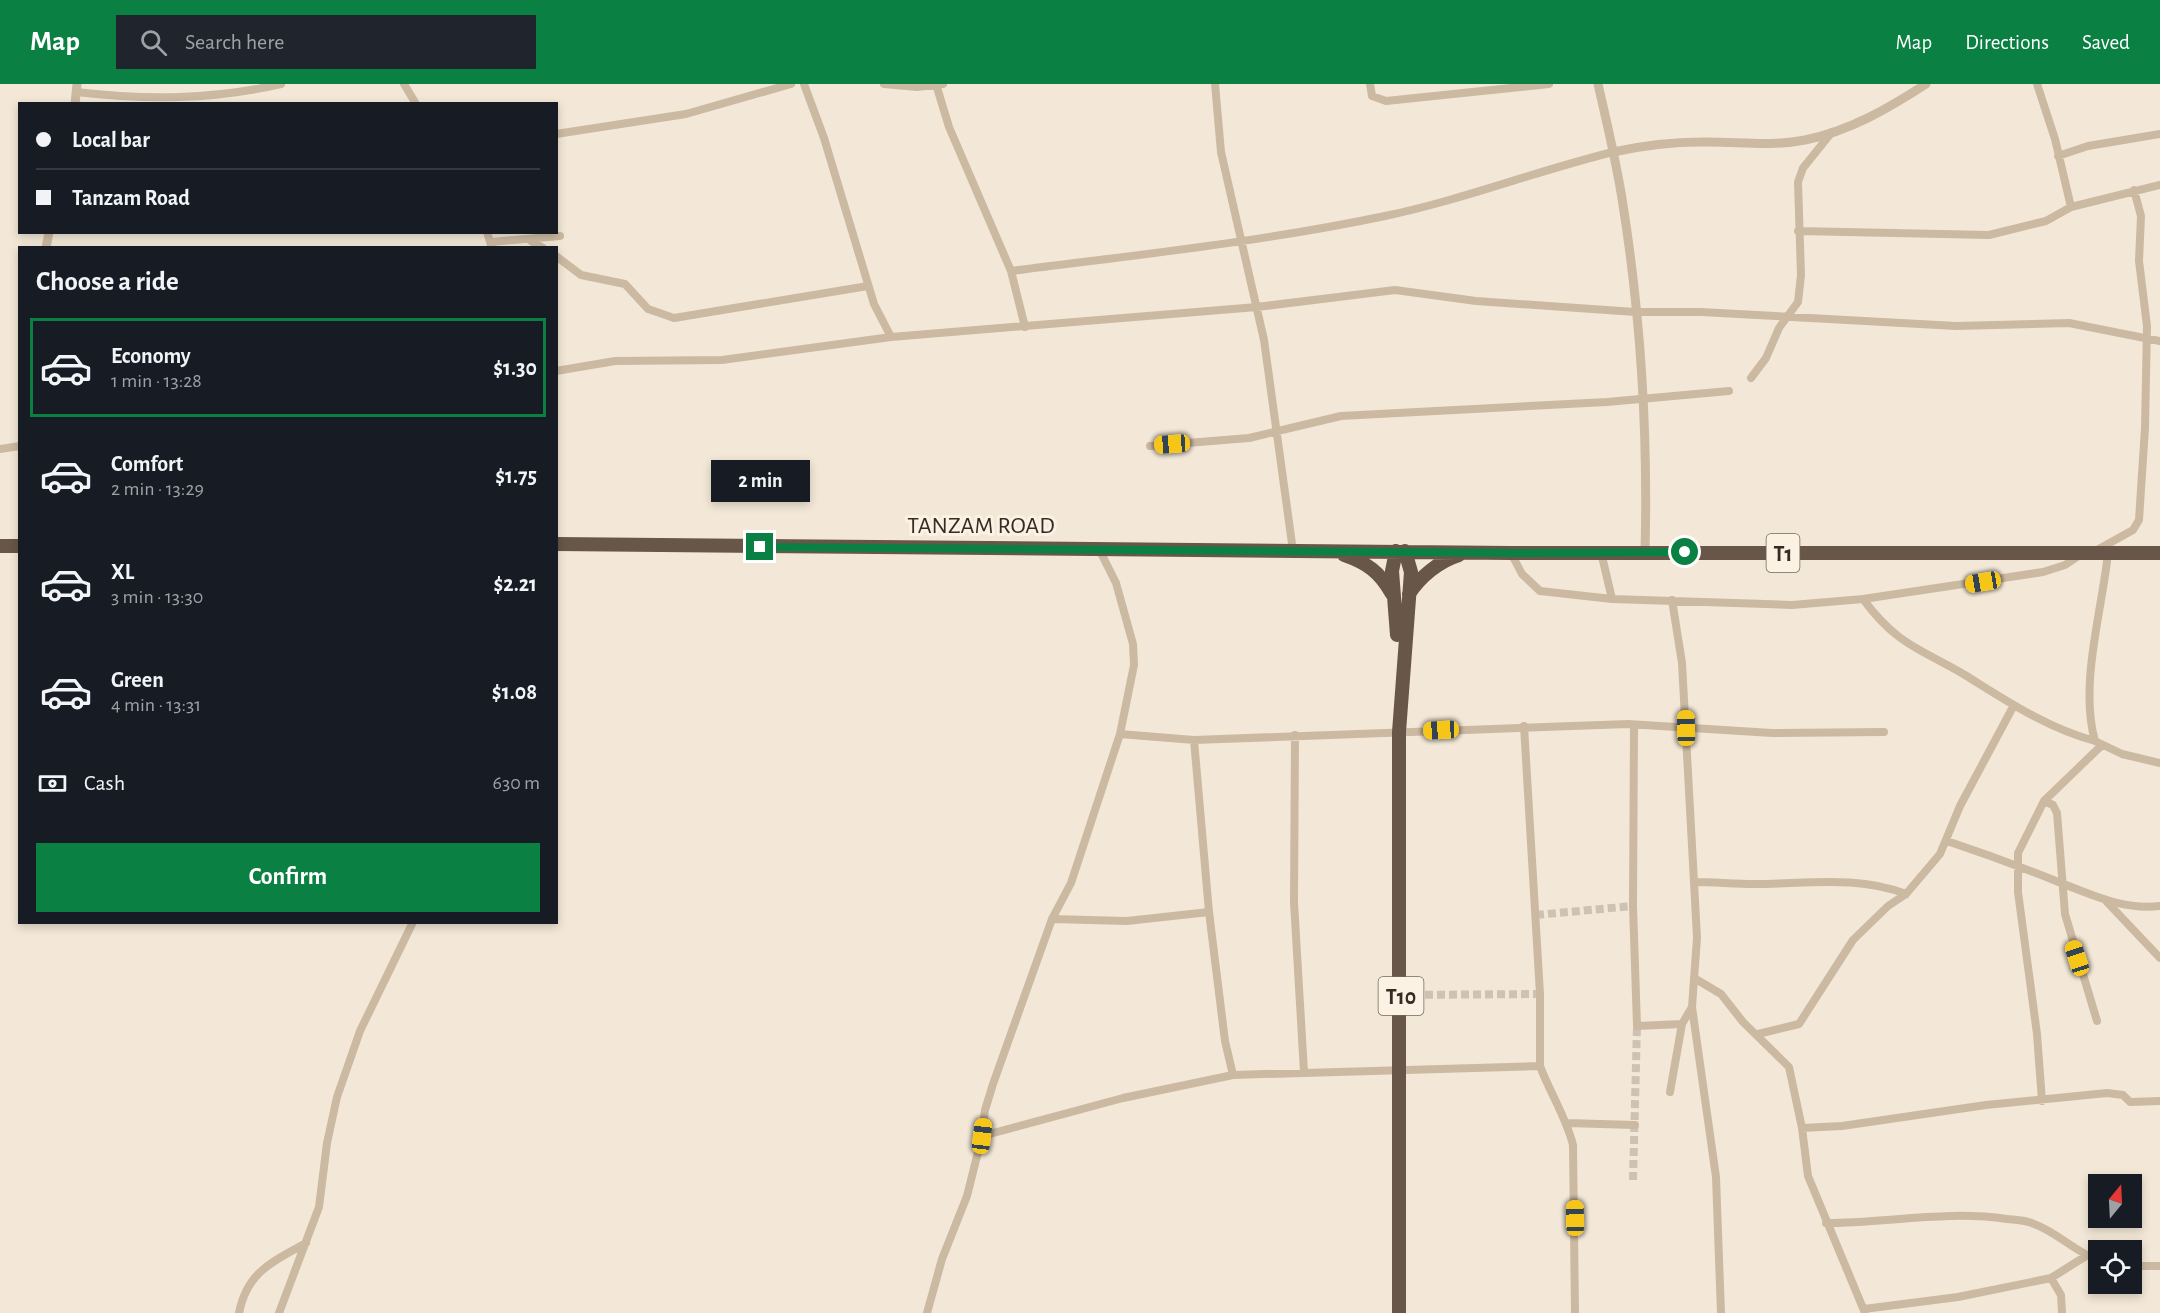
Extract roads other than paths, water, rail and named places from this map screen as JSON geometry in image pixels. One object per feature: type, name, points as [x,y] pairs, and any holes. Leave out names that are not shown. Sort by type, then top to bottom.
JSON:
[{"type":"highway","name":"TANZAM ROAD","points":[[558,544],[1401,551]]},
{"type":"highway","points":[[0,546],[18,546]]},
{"type":"highway","points":[[1333,551],[1370,566],[1402,598],[1439,564],[1449,558],[1467,553]]},
{"type":"highway","name":"T1","points":[[1401,551],[1467,553],[2160,553]]},
{"type":"highway","name":"T10","points":[[1399,1313],[1399,732],[1402,680],[1402,598],[1392,571],[1401,551]]},
{"type":"street","points":[[77,88],[126,97],[187,98],[231,95],[281,84]]},
{"type":"street","points":[[404,84],[415,102]]},
{"type":"street","points":[[558,134],[686,114],[791,84]]},
{"type":"street","points":[[804,84],[824,138],[868,286],[880,319],[891,337]]},
{"type":"street","points":[[884,84],[917,87],[938,84],[949,127],[1011,271],[1025,327]]},
{"type":"street","points":[[1215,84],[1221,152],[1257,307],[1268,368],[1293,551]]},
{"type":"street","points":[[1370,84],[1372,96],[1386,101],[1549,84]]},
{"type":"street","points":[[1598,84],[1626,226],[1635,312],[1645,464],[1645,552]]},
{"type":"street","points":[[1011,271],[1242,242],[1419,208],[1613,152],[1701,142],[1780,143],[1832,132],[1888,108],[1926,84]]},
{"type":"street","points":[[2037,84],[2071,207]]},
{"type":"street","points":[[1751,378],[1766,358],[1779,328],[1796,309],[1800,291],[1798,231],[1800,174],[1832,132]]},
{"type":"street","points":[[2058,156],[2088,146],[2160,134]]},
{"type":"street","points":[[1798,231],[1989,235],[2046,221],[2071,207],[2160,185]]},
{"type":"street","points":[[1511,553],[1522,574],[1540,591],[1612,599],[1792,605],[1863,599],[2043,572],[2065,565],[2138,525],[2145,428],[2147,326],[2139,261],[2141,216],[2134,190]]},
{"type":"street","points":[[492,245],[560,236]]},
{"type":"street","points":[[529,240],[540,246]]},
{"type":"street","points":[[558,257],[581,274],[626,284],[648,309],[674,318],[868,286]]},
{"type":"street","points":[[558,371],[626,360],[722,360],[891,337],[1257,307],[1395,290],[1476,301],[1635,312],[1701,312],[1956,326],[2069,323],[2106,328],[2146,340],[2160,341]]},
{"type":"street","points":[[1150,446],[1235,440],[1341,416],[1595,402],[1728,391]]},
{"type":"street","points":[[0,449],[18,446]]},
{"type":"street","points":[[927,1313],[942,1259],[967,1196],[991,1092],[1052,919],[1071,883],[1120,734],[1134,665],[1133,644],[1116,583],[1098,548]]},
{"type":"street","points":[[1601,552],[1612,599]]},
{"type":"street","points":[[2099,743],[2090,725],[2090,691],[2108,553]]},
{"type":"street","points":[[1863,599],[1879,621],[1912,648],[1959,672],[2050,725],[2122,754],[2160,763]]},
{"type":"street","points":[[1672,600],[1682,663],[1697,938],[1692,1007],[1716,1177],[1721,1313]]},
{"type":"street","points":[[1758,1034],[1799,1024],[1853,940],[1888,906],[1906,894],[1924,876],[1947,841],[1960,806],[2014,705]]},
{"type":"street","points":[[1120,734],[1194,740],[1524,726],[1634,725],[1772,733],[1884,732]]},
{"type":"street","points":[[1634,725],[1633,896],[1637,1026],[1682,1024]]},
{"type":"street","points":[[1524,726],[1540,994],[1540,1066],[1551,1095],[1567,1123],[1573,1145],[1575,1313]]},
{"type":"street","points":[[1295,735],[1294,902],[1304,1072]]},
{"type":"street","points":[[1194,740],[1209,912],[1225,1041],[1233,1075]]},
{"type":"street","points":[[2042,1101],[2037,1034],[2018,892],[2018,853],[2044,801],[2099,743]]},
{"type":"street","points":[[2044,801],[2053,805],[2057,813],[2061,882],[2070,936],[2097,1021]]},
{"type":"street","points":[[1947,841],[2061,882],[2106,901],[2126,906],[2160,906]]},
{"type":"street","points":[[1694,882],[1753,884],[1834,882],[1885,886],[1906,894]]},
{"type":"street","points":[[2106,901],[2160,958]]},
{"type":"street","points":[[1052,919],[1127,921],[1209,912]]},
{"type":"street","points":[[279,1313],[319,1207],[327,1143],[337,1097],[360,1031],[412,924]]},
{"type":"street","points":[[1694,978],[1712,986],[1721,994],[1743,1022],[1758,1034],[1789,1067],[1802,1128],[1808,1176],[1826,1223],[1864,1311],[1958,1297],[2051,1278],[2086,1256],[2034,1223],[1992,1217],[1919,1216],[1861,1223],[1826,1223]]},
{"type":"street","points":[[1670,1092],[1682,1024],[1692,1007]]},
{"type":"street","points":[[982,1136],[1123,1098],[1233,1075],[1399,1068],[1540,1066]]},
{"type":"street","points":[[1802,1128],[1842,1125],[1986,1105],[2107,1093],[2122,1095],[2130,1102],[2160,1101]]},
{"type":"street","points":[[1567,1123],[1635,1125]]},
{"type":"street","points":[[239,1313],[251,1281],[267,1265],[306,1243]]},
{"type":"street","points":[[2142,1266],[2160,1266]]},
{"type":"street","points":[[2051,1278],[2061,1295],[2062,1313]]},
{"type":"tunnel","points":[[1536,915],[1633,906]]},
{"type":"tunnel","points":[[1401,995],[1540,994]]},
{"type":"tunnel","points":[[1633,1180],[1637,1026]]}]
